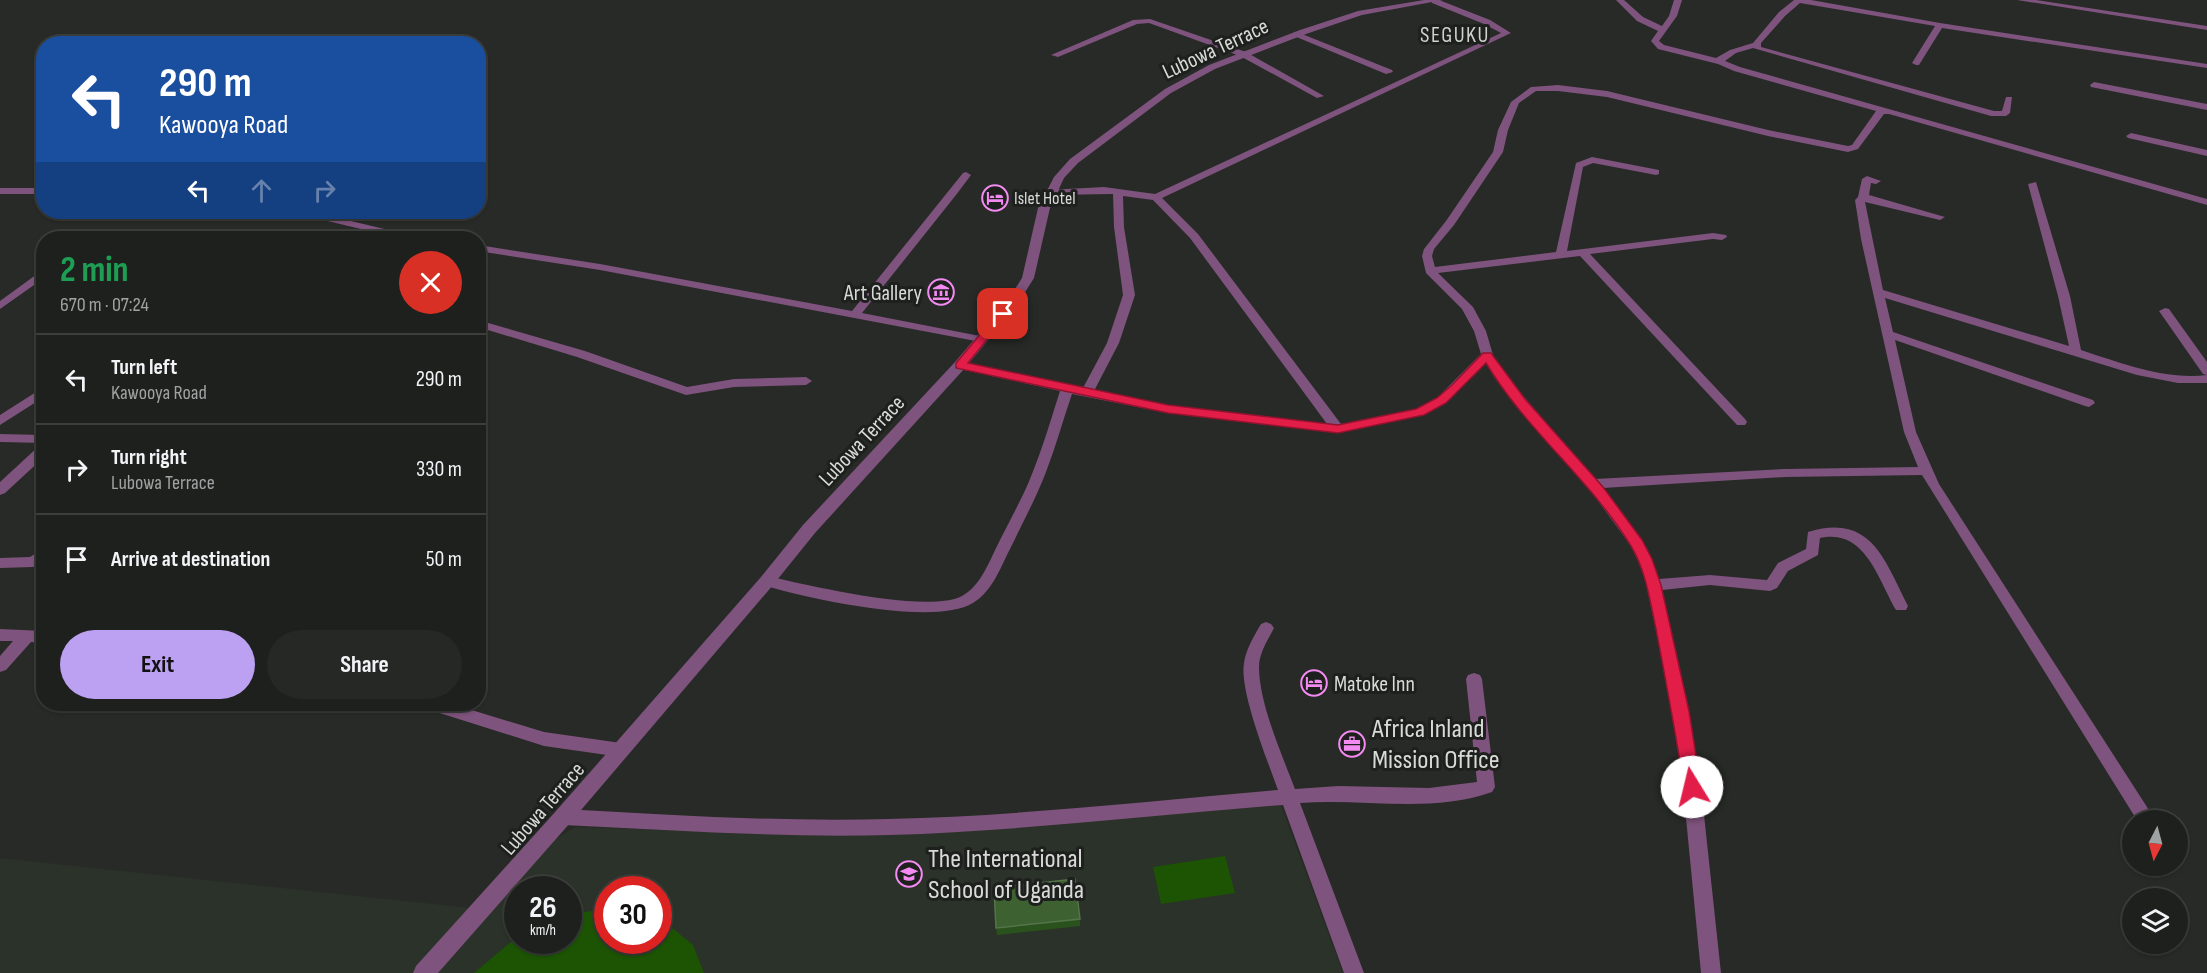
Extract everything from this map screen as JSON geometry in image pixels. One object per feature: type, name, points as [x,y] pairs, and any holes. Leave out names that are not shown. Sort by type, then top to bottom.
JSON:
[{"type":"street","points":[[1051,192],[1118,191],[1156,197],[1507,33],[1437,0]]},
{"type":"street","name":"Lubowa Terrace","points":[[424,973],[621,750],[767,581],[808,529],[960,365],[1013,302],[1028,278],[1044,208],[1059,177],[1074,161],[1168,91],[1212,67],[1361,13],[1437,0]]},
{"type":"street","points":[[1620,0],[1640,19],[1664,30]]},
{"type":"street","points":[[1678,0],[1664,30],[1655,40],[1661,47],[1721,62],[1737,69],[2207,202]]},
{"type":"street","points":[[1721,62],[1720,58],[1739,48],[1756,45],[1782,14],[1798,0],[1940,25],[2207,66]]},
{"type":"street","points":[[1852,10],[1856,0]]},
{"type":"street","points":[[2021,0],[2207,28]]},
{"type":"street","points":[[1055,55],[1146,21],[1243,54],[1320,96]]},
{"type":"street","points":[[1916,63],[1940,25]]},
{"type":"street","points":[[1298,34],[1389,72]]},
{"type":"street","points":[[1756,45],[1762,51],[1994,114],[2006,113],[2009,99]]},
{"type":"street","points":[[2094,85],[2207,107]]},
{"type":"street","points":[[1711,973],[1692,787],[1681,711],[1654,585],[1637,544],[1592,484],[1501,378],[1487,355],[1480,331],[1467,307],[1430,271],[1427,256],[1429,249],[1450,223],[1498,152],[1503,130],[1515,102],[1531,90],[1558,88],[1616,96],[1768,134],[1848,149],[1855,147],[1881,111],[1886,111]]},
{"type":"street","points":[[2131,136],[2207,153]]},
{"type":"street","points":[[1561,255],[1579,165],[1592,160],[1656,172]]},
{"type":"street","points":[[854,316],[966,175]]},
{"type":"street","points":[[1876,181],[1867,179],[1860,202],[1866,239],[1910,432],[1926,471],[2140,810]]},
{"type":"street","points":[[2033,184],[2064,296],[2076,352]]},
{"type":"street","points":[[0,191],[36,191]]},
{"type":"street","points":[[1087,393],[1113,343],[1129,295],[1119,227],[1118,191]]},
{"type":"street","points":[[1156,197],[1194,236],[1338,429]]},
{"type":"street","points":[[1863,198],[1940,217]]},
{"type":"street","points":[[332,219],[381,231]]},
{"type":"street","points":[[1430,271],[1713,236],[1722,237]]},
{"type":"street","points":[[486,249],[600,267],[981,339]]},
{"type":"street","points":[[1582,252],[1741,422]]},
{"type":"street","points":[[0,306],[36,278]]},
{"type":"street","points":[[1878,292],[2147,373],[2195,381],[2207,379]]},
{"type":"street","points":[[2165,311],[2207,371]]},
{"type":"street","points":[[486,325],[581,354],[686,391],[734,383],[806,381]]},
{"type":"street","points":[[1888,334],[2090,404]]},
{"type":"street","points":[[960,365],[1168,409],[1338,429],[1420,412],[1442,400],[1487,355]]},
{"type":"street","points":[[767,581],[839,597],[910,605],[948,606],[964,601],[986,582],[1035,484],[1067,389]]},
{"type":"street","points":[[0,421],[36,396]]},
{"type":"street","points":[[0,438],[36,439]]},
{"type":"street","points":[[0,490],[36,456]]},
{"type":"street","points":[[1592,484],[1774,474],[1926,471]]},
{"type":"street","points":[[1654,585],[1710,580],[1770,586],[1781,569],[1791,561],[1807,556],[1813,551],[1813,535],[1830,529],[1853,533],[1871,551],[1901,606]]},
{"type":"street","points":[[0,563],[33,562],[36,560]]},
{"type":"street","points":[[1266,628],[1253,659],[1254,692],[1354,973]]},
{"type":"street","points":[[0,635],[36,637]]},
{"type":"street","points":[[0,666],[27,636]]},
{"type":"street","points":[[563,817],[827,828],[892,827],[1364,792],[1460,793],[1477,791],[1486,787],[1474,679]]},
{"type":"street","points":[[455,711],[544,739],[621,750]]},
{"type":"shaded area","name":"The International School of Uganda","points":[[1281,805],[1343,973],[0,973],[0,858],[481,909],[504,883],[504,954],[582,954],[582,876],[510,876],[531,853],[576,827],[849,836]]},
{"type":"green space","points":[[1225,856],[1235,893],[1161,904],[1153,867]]},
{"type":"green space","points":[[594,911],[594,954],[672,954],[672,928],[693,945],[704,973],[474,973],[504,948],[504,954],[582,954],[582,912]]},
{"type":"building","points":[[1075,879],[1080,919],[996,928],[994,888]]},
{"type":"place","name":"Islet Hotel","points":[[995,198]]},
{"type":"place","name":"Art Gallery","points":[[941,292]]},
{"type":"place","name":"Matoke Inn","points":[[1314,683]]},
{"type":"place","name":"Africa Inland Mission Office","points":[[1352,744]]},
{"type":"place","name":"The International School of Uganda","points":[[909,874]]},
{"type":"district","name":"SEGUKU","points":[[1455,34]]},
{"type":"route","points":[[1003,314],[960,365],[1168,409],[1338,429],[1356,428],[1420,412],[1442,400],[1472,373],[1487,355],[1520,402],[1598,491],[1626,528],[1645,559],[1654,585],[1681,711],[1692,787]]}]
